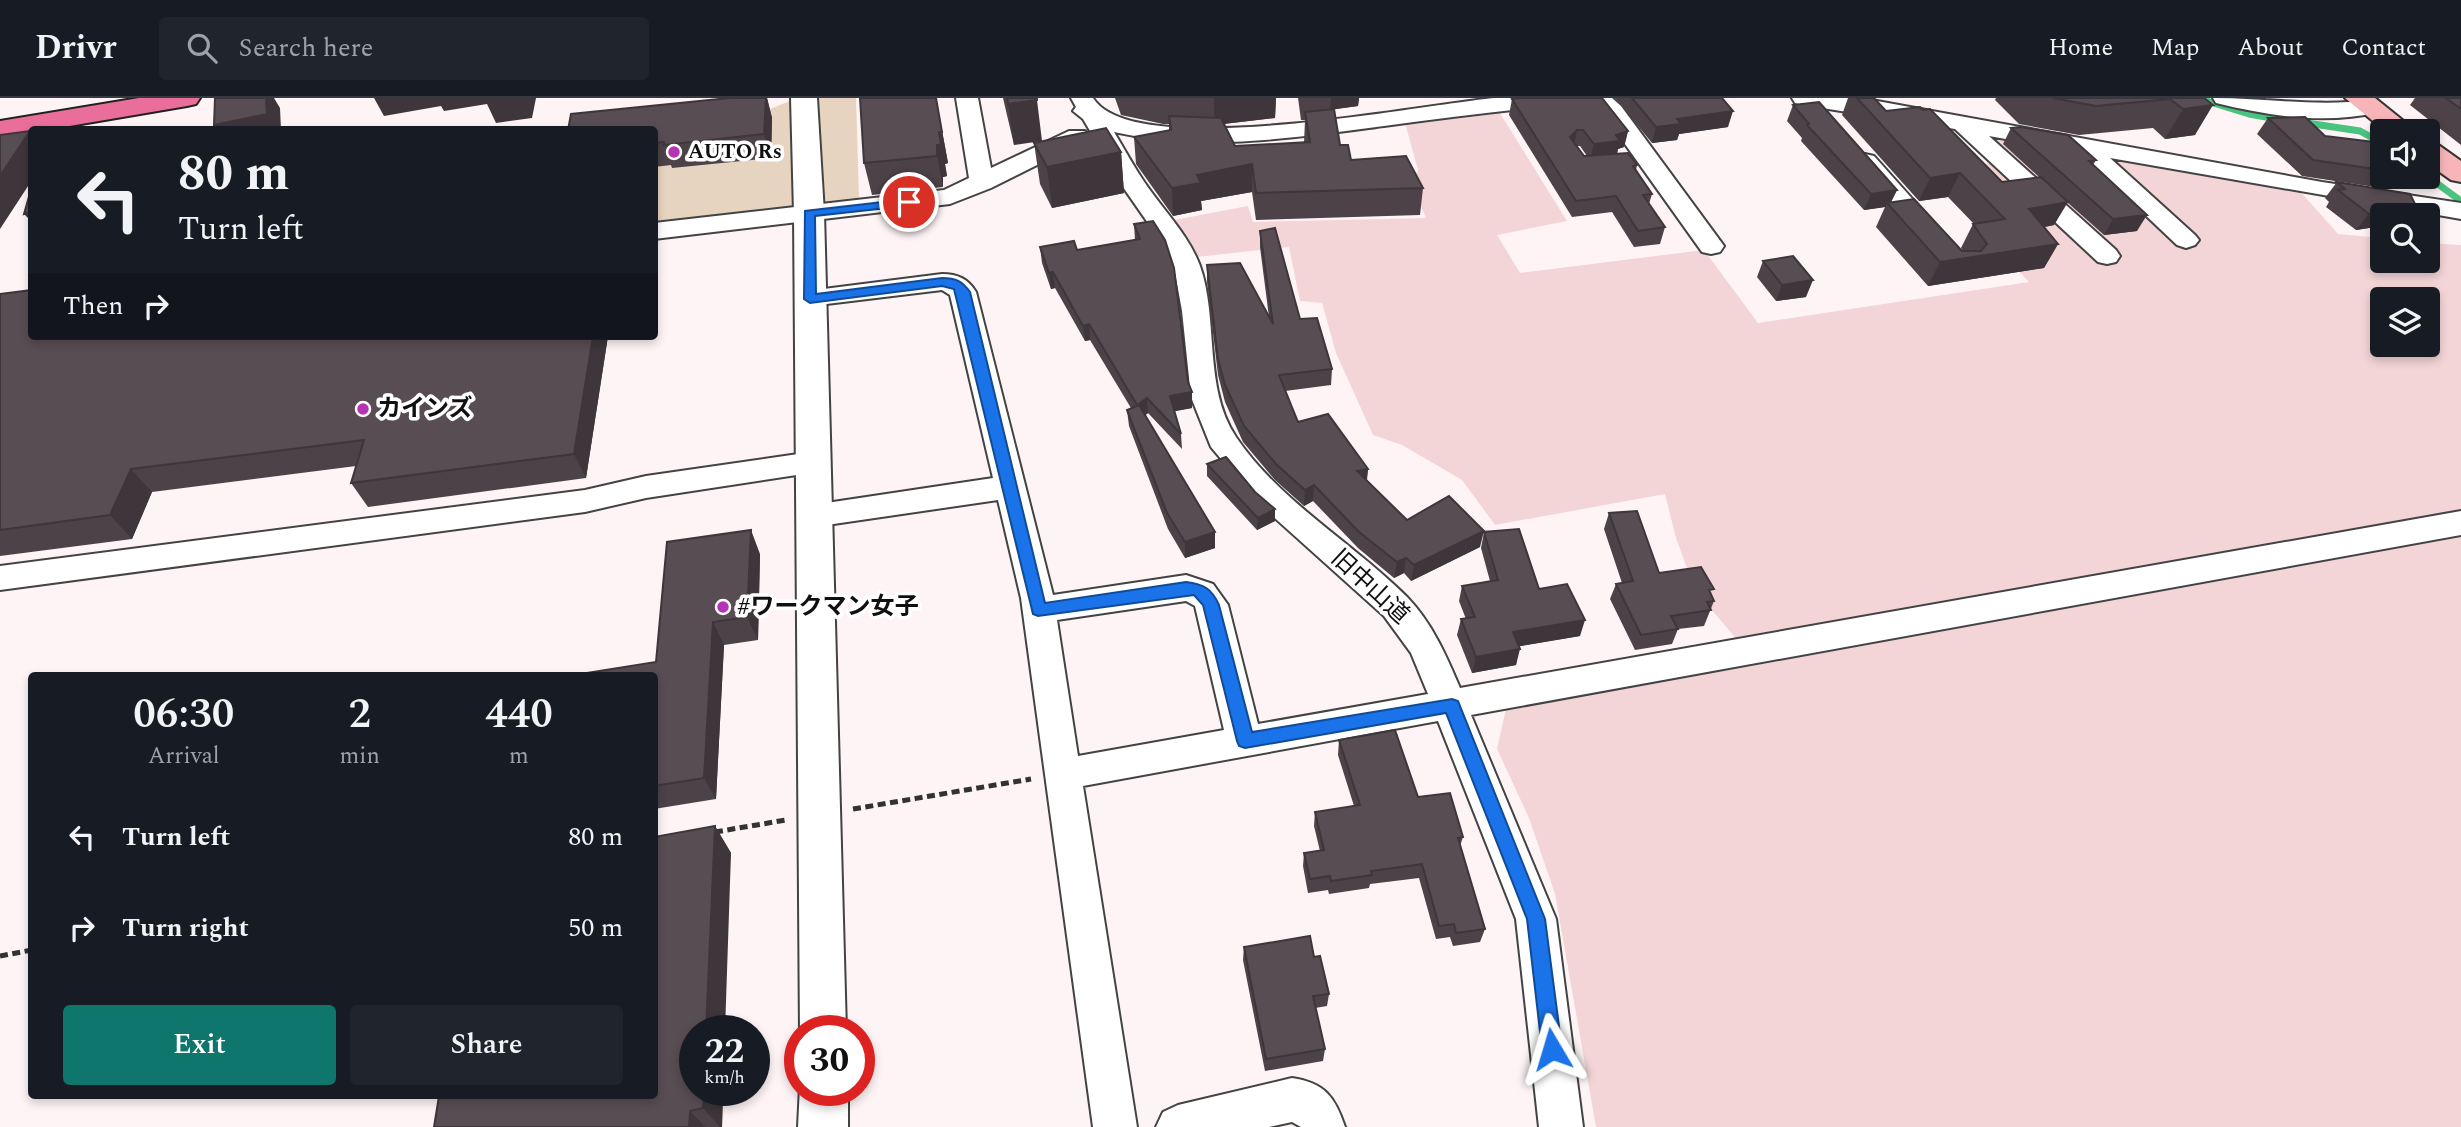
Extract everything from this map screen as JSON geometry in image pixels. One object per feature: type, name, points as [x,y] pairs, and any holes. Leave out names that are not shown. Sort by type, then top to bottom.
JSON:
[{"type":"highway","points":[[0,129],[198,103]]},
{"type":"highway","points":[[105,126],[198,103]]},
{"type":"highway","points":[[0,143],[28,139]]},
{"type":"main road","points":[[2364,103],[2386,119]]},
{"type":"main road","points":[[2440,159],[2461,174]]},
{"type":"street","points":[[804,98],[809,213],[822,1015]]},
{"type":"street","points":[[967,98],[982,183]]},
{"type":"street","points":[[1062,98],[1111,125],[1143,132],[1206,136],[1325,126],[1559,98]]},
{"type":"street","points":[[1599,98],[1613,111],[1711,246]]},
{"type":"street","points":[[1877,108],[1953,98]]},
{"type":"street","points":[[2224,98],[2290,112],[2337,113],[2364,103]]},
{"type":"street","points":[[1807,99],[1877,108],[2322,189],[2461,211]]},
{"type":"street","points":[[1807,99],[1842,133],[1886,198],[1950,257]]},
{"type":"street","points":[[658,231],[942,198],[982,183],[1091,114]]},
{"type":"street","name":"旧中山道","points":[[1091,114],[1135,187],[1177,245],[1186,267],[1196,311],[1205,397],[1222,440],[1268,494],[1366,578],[1414,628],[1426,647],[1452,705],[1536,919],[1561,1127]]},
{"type":"street","points":[[1963,124],[2107,256]]},
{"type":"street","points":[[2080,145],[2130,186],[2168,231]]},
{"type":"street","points":[[2047,236],[2082,232]]},
{"type":"street","points":[[810,299],[942,282],[953,282],[963,292],[1038,610],[1115,1127]]},
{"type":"street","points":[[0,578],[585,501],[646,487],[812,463]]},
{"type":"street","points":[[813,516],[1008,487]]},
{"type":"street","points":[[1063,774],[2461,523]]},
{"type":"street","points":[[1038,610],[1186,588],[1198,590],[1207,596],[1211,605],[1245,741]]},
{"type":"street","points":[[1178,1127],[1292,1100],[1306,1101],[1317,1109],[1323,1127]]},
{"type":"street","points":[[823,1106],[823,1127]]},
{"type":"path","points":[[710,833],[1063,774]]},
{"type":"path","points":[[0,956],[28,951]]},
{"type":"shaded area","points":[[797,98],[856,98],[859,199],[658,221],[658,126],[568,126],[575,124],[761,113]]},
{"type":"shaded area","points":[[1498,110],[1567,221],[1497,235],[1520,273],[1704,250],[1758,323],[2029,282],[1929,174],[2014,159],[1988,135],[2300,191],[2338,234],[2370,237],[2370,273],[2440,273],[2440,244],[2461,245],[2461,514],[1738,641],[1695,590],[1676,538],[1665,494],[1495,525],[1462,480],[1402,445],[1373,435],[1336,353],[1322,303],[1300,301],[1289,247],[1196,257],[1174,220],[1248,206],[1253,222],[1426,218],[1412,186],[1418,170],[1405,123]]},
{"type":"shaded area","points":[[2461,534],[2461,1127],[1596,1127],[1555,894],[1529,818],[1497,749],[1506,709]]},
{"type":"building","points":[[215,98],[266,98],[267,114],[214,125]]},
{"type":"building","points":[[729,98],[766,98],[764,134],[664,145],[664,142],[658,143],[658,126],[569,126],[571,114]]},
{"type":"building","points":[[860,98],[936,98],[942,132],[939,132],[941,145],[937,145],[937,156],[864,163]]},
{"type":"building","points":[[1007,98],[1037,98],[1037,100],[1008,104]]},
{"type":"building","points":[[1602,98],[1628,131],[1616,135],[1620,141],[1594,144],[1583,130],[1577,130],[1570,137],[1584,156],[1628,153],[1637,165],[1633,166],[1652,194],[1643,195],[1665,227],[1638,231],[1616,196],[1576,201],[1512,99]]},
{"type":"building","points":[[1632,98],[1722,98],[1733,111],[1677,119],[1681,124],[1656,127]]},
{"type":"building","points":[[1857,98],[1874,98],[1886,111],[1920,107],[1923,110],[1930,109],[2002,182],[2041,177],[2068,202],[2029,209],[2058,244],[1940,262],[1887,203],[1914,199],[1962,251],[1981,251],[1987,244],[1973,224],[2005,219],[1960,173],[1930,178]]},
{"type":"building","points":[[2053,98],[2204,98],[2213,105],[2183,109],[2170,99],[2096,106]]},
{"type":"building","points":[[2446,98],[2461,98],[2461,109]]},
{"type":"building","points":[[1819,102],[1897,190],[1871,194],[1807,125],[1809,124],[1793,105]]},
{"type":"building","points":[[1334,109],[1340,145],[1348,145],[1351,160],[1406,156],[1423,188],[1256,193],[1252,164],[1197,175],[1201,183],[1172,188],[1134,137],[1171,130],[1169,116],[1221,118],[1235,146],[1310,142],[1305,112]]},
{"type":"building","points":[[2305,117],[2325,136],[2370,142],[2370,168],[2313,160],[2268,118]]},
{"type":"building","points":[[2021,127],[2068,135],[2096,160],[2089,161],[2147,215],[2113,219],[2011,128]]},
{"type":"building","points":[[1106,128],[1121,152],[1047,167],[1034,143]]},
{"type":"building","points":[[28,131],[0,176],[0,135]]},
{"type":"building","points":[[2337,182],[2410,194],[2414,203],[2370,203],[2369,214],[2338,190],[2345,189]]},
{"type":"building","points":[[1153,221],[1165,240],[1174,268],[1188,382],[1192,392],[1170,396],[1181,434],[1147,398],[1137,405],[1089,324],[1083,326],[1053,272],[1049,273],[1040,247],[1074,241],[1077,250],[1140,239],[1134,224]]},
{"type":"building","points":[[1275,228],[1300,319],[1317,318],[1332,369],[1279,375],[1298,422],[1328,414],[1368,469],[1357,471],[1407,520],[1449,496],[1484,531],[1414,565],[1406,558],[1397,562],[1359,532],[1314,485],[1305,490],[1276,464],[1244,426],[1225,385],[1218,359],[1207,265],[1240,263],[1273,324],[1260,231]]},
{"type":"building","points":[[1793,256],[1813,280],[1782,285],[1763,261]]},
{"type":"building","points":[[28,290],[28,340],[592,340],[574,454],[351,483],[364,440],[131,469],[110,515],[0,530],[0,294]]},
{"type":"building","points":[[1139,405],[1215,532],[1185,542],[1167,513],[1127,410]]},
{"type":"building","points":[[1226,457],[1255,492],[1275,509],[1258,518],[1207,464]]},
{"type":"building","points":[[1637,511],[1659,573],[1701,567],[1714,589],[1709,590],[1714,601],[1707,602],[1711,610],[1671,616],[1678,629],[1641,635],[1616,584],[1633,581],[1609,513]]},
{"type":"building","points":[[1519,529],[1539,589],[1567,584],[1585,620],[1513,632],[1520,649],[1476,657],[1461,619],[1475,617],[1462,586],[1498,580],[1484,532]]},
{"type":"building","points":[[751,530],[747,617],[713,622],[704,778],[658,785],[658,672],[593,672],[656,662],[667,542]]},
{"type":"building","points":[[1395,730],[1418,797],[1450,793],[1463,837],[1458,838],[1485,929],[1456,933],[1454,924],[1439,926],[1422,864],[1371,871],[1372,875],[1331,881],[1330,876],[1310,879],[1304,853],[1324,850],[1315,812],[1360,805],[1339,740]]},
{"type":"building","points":[[715,826],[707,1015],[679,1015],[679,1106],[703,1106],[690,1111],[689,1127],[434,1127],[439,1099],[658,1099],[658,836]]},
{"type":"building","points":[[1310,936],[1314,957],[1320,956],[1329,994],[1313,996],[1325,1049],[1266,1059],[1244,947]]},
{"type":"waterway","points":[[2197,98],[2249,114],[2283,120]]},
{"type":"waterway","points":[[2300,122],[2360,131],[2370,136]]},
{"type":"waterway","points":[[2440,186],[2461,201]]},
{"type":"place","name":"AUTO Rs","points":[[674,152]]},
{"type":"place","name":"カインズ","points":[[363,409]]},
{"type":"place","name":"#ワークマン女子","points":[[723,607]]},
{"type":"route","points":[[909,202],[809,213],[810,299],[942,282],[953,282],[959,286],[963,292],[1038,610],[1186,588],[1198,590],[1207,596],[1211,605],[1245,741],[1452,705],[1536,919],[1552,1049]]}]
